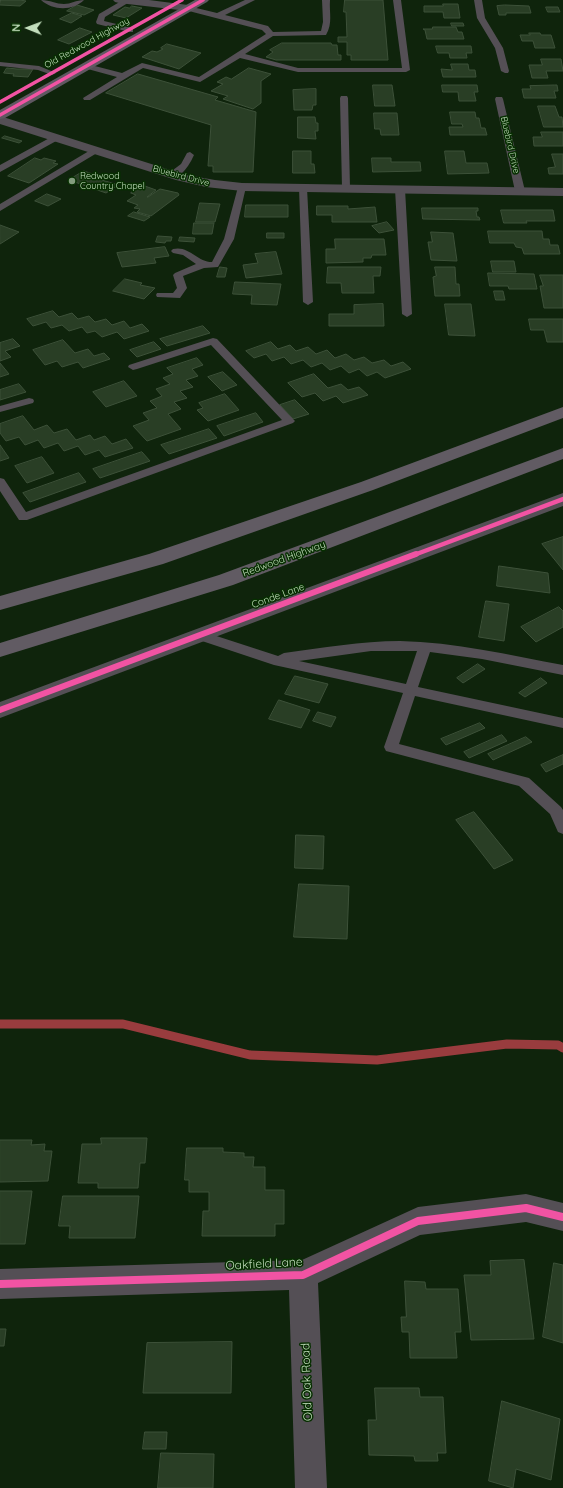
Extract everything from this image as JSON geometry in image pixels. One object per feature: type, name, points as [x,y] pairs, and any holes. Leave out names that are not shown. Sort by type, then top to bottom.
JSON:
[{"type":"highway","points":[[0,603],[156,559],[367,486],[563,412]]},
{"type":"highway","name":"Redwood Highway","points":[[0,650],[124,613],[226,580],[563,454]]},
{"type":"highway","points":[[0,598],[96,576]]},
{"type":"highway","points":[[0,657],[124,613]]},
{"type":"main road","name":"Old Redwood Highway","points":[[0,102],[130,30],[181,4],[203,0]]},
{"type":"main road","name":"Old Redwood Highway","points":[[0,115],[87,66],[181,4]]},
{"type":"street","points":[[123,0],[181,4]]},
{"type":"street","name":"Bluebird Drive","points":[[0,120],[94,151],[205,184],[242,187],[563,192]]},
{"type":"street","name":"Conde Lane","points":[[0,710],[563,499]]},
{"type":"street","name":"Oakfield Lane","points":[[0,1284],[303,1276],[418,1221],[526,1208],[563,1217]]},
{"type":"street","name":"Old Oak Road","points":[[303,1276],[311,1488]]},
{"type":"lane","points":[[45,0],[54,6],[65,7],[73,6],[80,0]]},
{"type":"lane","points":[[123,0],[102,16],[100,22],[130,30]]},
{"type":"lane","points":[[220,15],[251,0]]},
{"type":"lane","points":[[87,98],[142,65],[200,80],[271,34],[323,33],[326,29],[328,11],[326,0]]},
{"type":"lane","points":[[238,55],[298,70],[406,70],[397,0]]},
{"type":"lane","points":[[478,0],[481,18],[498,48],[505,71]]},
{"type":"lane","points":[[181,4],[265,28],[271,34]]},
{"type":"lane","points":[[0,64],[39,68],[52,73]]},
{"type":"lane","points":[[87,66],[123,76]]},
{"type":"lane","points":[[344,98],[346,188]]},
{"type":"lane","name":"Bluebird Drive","points":[[499,99],[520,192]]},
{"type":"lane","points":[[0,169],[55,138]]},
{"type":"lane","points":[[0,208],[94,151]]},
{"type":"lane","points":[[172,175],[185,165],[190,154]]},
{"type":"lane","points":[[160,295],[176,296],[182,288],[178,275],[203,265],[215,265],[229,239],[242,187]]},
{"type":"lane","points":[[303,188],[308,302]]},
{"type":"lane","points":[[400,189],[407,314]]},
{"type":"lane","points":[[176,252],[186,253],[203,265]]},
{"type":"lane","points":[[0,482],[23,517],[289,420],[213,341],[133,367]]},
{"type":"lane","points":[[0,410],[29,400]]},
{"type":"lane","points":[[198,635],[274,660],[410,688],[563,723]]},
{"type":"lane","points":[[274,660],[355,649],[399,646],[455,650],[563,670]]},
{"type":"lane","points":[[425,648],[410,688],[392,747],[524,782],[560,811],[563,828]]},
{"type":"building","points":[[1,0],[26,1],[20,6],[0,5]]},
{"type":"building","points":[[345,0],[383,0],[388,60],[351,60],[351,55],[347,55],[347,42],[338,42],[338,37],[347,37],[346,12],[344,12]]},
{"type":"building","points":[[443,4],[458,4],[460,18],[444,18],[443,12],[424,12],[424,6],[443,6]]},
{"type":"building","points":[[77,5],[94,10],[84,15],[67,11]]},
{"type":"building","points":[[132,6],[142,8],[126,18],[113,15],[125,7],[129,8]]},
{"type":"building","points":[[497,6],[529,6],[531,13],[506,13],[506,15],[499,15]]},
{"type":"building","points":[[546,7],[558,7],[560,12],[548,12]]},
{"type":"building","points":[[72,13],[82,16],[71,23],[60,19]]},
{"type":"building","points":[[451,23],[463,23],[464,26],[452,26]]},
{"type":"building","points":[[433,27],[456,27],[458,32],[462,32],[464,39],[427,39],[425,30],[423,29],[432,29]]},
{"type":"building","points":[[80,28],[92,32],[69,44],[58,40]]},
{"type":"building","points":[[529,33],[551,35],[555,48],[535,48],[533,41],[522,41],[520,35],[530,35]]},
{"type":"building","points":[[282,43],[331,43],[332,45],[337,45],[338,55],[341,55],[341,60],[276,60],[266,57],[273,52],[270,50]]},
{"type":"building","points":[[167,44],[201,53],[179,69],[142,57],[152,51],[157,52],[163,49],[161,48]]},
{"type":"building","points":[[436,46],[471,46],[472,53],[466,53],[467,58],[450,58],[449,53],[438,53]]},
{"type":"building","points":[[541,59],[561,59],[563,71],[546,71],[548,78],[532,78],[529,65],[542,65]]},
{"type":"building","points":[[451,64],[468,64],[469,70],[475,70],[476,77],[443,77],[441,69],[452,70]]},
{"type":"building","points":[[7,68],[33,69],[28,77],[13,76],[14,74],[4,73]]},
{"type":"building","points":[[249,68],[271,74],[261,81],[261,103],[253,109],[223,99],[228,96],[211,91],[223,84],[217,82],[226,77],[231,79]]},
{"type":"building","points":[[138,74],[218,97],[215,100],[256,112],[253,172],[213,172],[213,166],[208,166],[211,125],[106,93]]},
{"type":"building","points":[[373,85],[392,85],[395,106],[375,106]]},
{"type":"building","points":[[442,85],[477,85],[478,92],[474,92],[476,101],[459,101],[458,92],[443,92]]},
{"type":"building","points":[[557,85],[558,91],[554,91],[556,98],[524,98],[522,89],[531,89],[530,86]]},
{"type":"building","points":[[316,89],[316,105],[313,105],[312,110],[294,110],[293,90]]},
{"type":"building","points":[[538,106],[555,106],[559,117],[562,117],[563,127],[544,127]]},
{"type":"building","points":[[450,112],[475,112],[476,118],[479,118],[481,128],[485,128],[487,135],[450,135],[449,127],[463,127],[462,124],[452,124]]},
{"type":"building","points":[[374,113],[397,113],[399,135],[381,135],[380,129],[375,129]]},
{"type":"building","points":[[298,117],[315,117],[316,123],[318,123],[318,131],[315,131],[316,139],[298,138]]},
{"type":"building","points":[[541,132],[563,132],[563,146],[534,146],[533,137],[542,137]]},
{"type":"building","points":[[5,136],[22,141],[19,143],[2,138]]},
{"type":"building","points":[[293,151],[311,151],[311,164],[314,164],[315,173],[293,173]]},
{"type":"building","points":[[445,151],[464,151],[466,163],[487,163],[489,173],[448,174]]},
{"type":"building","points":[[552,154],[563,154],[563,174],[549,174],[548,168],[555,167]]},
{"type":"building","points":[[35,158],[41,160],[44,158],[56,161],[53,163],[58,164],[29,183],[8,176]]},
{"type":"building","points":[[372,158],[391,158],[391,162],[420,162],[421,171],[373,172]]},
{"type":"building","points":[[84,171],[98,176],[96,178],[118,185],[106,193],[69,180]]},
{"type":"building","points":[[142,185],[156,190],[147,197],[160,189],[178,193],[179,195],[151,216],[137,212],[140,209],[134,208],[138,205],[127,201],[136,195],[131,193]]},
{"type":"building","points":[[47,194],[61,199],[48,206],[35,201]]},
{"type":"building","points":[[200,203],[220,204],[215,222],[196,222]]},
{"type":"building","points":[[246,205],[288,205],[288,217],[245,217]]},
{"type":"building","points":[[317,206],[348,206],[348,209],[375,207],[377,222],[332,222],[332,215],[317,215]]},
{"type":"building","points":[[422,208],[478,208],[478,211],[476,211],[477,217],[479,217],[480,220],[423,219]]},
{"type":"building","points":[[501,210],[553,210],[555,221],[504,223]]},
{"type":"building","points":[[134,212],[150,217],[144,221],[128,216]]},
{"type":"building","points":[[387,222],[394,230],[379,233],[372,226]]},
{"type":"building","points":[[194,223],[214,223],[212,234],[193,234]]},
{"type":"building","points":[[0,225],[19,232],[0,244]]},
{"type":"building","points":[[488,231],[542,231],[543,239],[549,239],[550,245],[558,245],[560,254],[524,254],[522,248],[516,247],[514,243],[490,243]]},
{"type":"building","points":[[431,232],[453,233],[457,261],[431,260],[428,242],[432,242]]},
{"type":"building","points":[[267,233],[284,233],[284,238],[267,238]]},
{"type":"building","points":[[158,236],[172,237],[171,241],[166,241],[165,243],[156,242]]},
{"type":"building","points":[[180,237],[195,238],[194,242],[179,241]]},
{"type":"building","points":[[335,239],[384,239],[386,255],[372,255],[371,258],[363,258],[363,262],[326,263],[326,249],[335,249]]},
{"type":"building","points":[[165,247],[169,256],[154,258],[156,263],[122,267],[117,253]]},
{"type":"building","points":[[276,252],[282,274],[246,278],[243,265],[258,263],[255,254]]},
{"type":"building","points":[[491,261],[514,261],[516,272],[493,272]]},
{"type":"building","points":[[220,267],[227,268],[225,277],[217,277]]},
{"type":"building","points":[[328,267],[381,267],[380,276],[373,276],[374,293],[342,293],[341,283],[327,283]]},
{"type":"building","points":[[435,267],[455,267],[456,284],[459,284],[460,296],[435,296],[433,277],[436,276]]},
{"type":"building","points":[[488,273],[534,274],[537,289],[509,289],[508,286],[490,286]]},
{"type":"building","points":[[540,275],[563,275],[563,308],[544,308],[540,286],[543,286]]},
{"type":"building","points":[[125,279],[142,283],[140,285],[155,288],[144,299],[113,291]]},
{"type":"building","points":[[235,282],[281,284],[277,305],[251,304],[252,295],[233,294]]},
{"type":"building","points":[[494,291],[503,291],[505,300],[496,300]]},
{"type":"building","points":[[383,304],[384,326],[329,326],[329,314],[354,314],[354,305]]},
{"type":"building","points":[[445,304],[471,304],[475,336],[449,335]]},
{"type":"building","points":[[53,311],[59,317],[72,313],[78,319],[89,316],[95,322],[106,319],[112,325],[124,321],[130,328],[142,324],[149,331],[124,339],[117,332],[102,337],[95,331],[87,333],[82,327],[69,331],[62,325],[51,328],[46,322],[33,326],[27,319]]},
{"type":"building","points":[[529,319],[563,319],[563,342],[547,342],[544,330],[531,330]]},
{"type":"building","points":[[203,326],[210,333],[167,346],[160,339]]},
{"type":"building","points":[[13,339],[20,346],[5,351],[11,357],[0,361],[0,343]]},
{"type":"building","points":[[63,340],[75,353],[88,349],[94,356],[104,353],[110,359],[83,368],[78,362],[62,367],[57,361],[45,365],[33,350]]},
{"type":"building","points":[[154,342],[161,349],[137,357],[130,350]]},
{"type":"building","points":[[271,342],[278,349],[290,345],[296,351],[308,347],[316,354],[327,350],[335,358],[346,354],[354,360],[364,357],[372,363],[384,360],[391,366],[403,362],[411,369],[385,378],[377,372],[367,376],[359,369],[349,373],[341,366],[330,370],[322,363],[311,367],[303,360],[291,364],[284,357],[272,361],[266,354],[254,358],[246,351]]},
{"type":"building","points":[[197,358],[203,365],[192,369],[198,376],[186,380],[193,387],[180,391],[187,398],[174,402],[181,409],[168,414],[181,429],[147,441],[133,426],[149,420],[143,413],[157,408],[150,401],[162,396],[156,389],[170,384],[163,378],[173,374],[167,368]]},
{"type":"building","points":[[0,363],[9,374],[0,377]]},
{"type":"building","points":[[223,372],[237,385],[222,391],[208,377]]},
{"type":"building","points":[[314,374],[328,388],[341,384],[348,390],[359,387],[368,395],[343,403],[336,396],[323,401],[315,393],[302,397],[288,383]]},
{"type":"building","points":[[124,381],[137,396],[106,407],[93,392]]},
{"type":"building","points":[[19,384],[26,392],[0,400],[0,390]]},
{"type":"building","points":[[225,394],[239,410],[208,421],[197,410],[203,408],[199,403]]},
{"type":"building","points":[[295,400],[309,414],[293,419],[280,405]]},
{"type":"building","points":[[256,413],[263,422],[224,436],[217,426]]},
{"type":"building","points":[[23,416],[34,430],[47,425],[54,433],[67,429],[76,440],[90,435],[94,440],[105,436],[112,444],[126,439],[133,448],[105,457],[99,450],[85,455],[78,446],[64,451],[58,443],[44,448],[38,440],[25,445],[19,437],[6,441],[0,433],[0,424]]},
{"type":"building","points":[[209,429],[217,438],[169,454],[161,445]]},
{"type":"building","points":[[0,445],[9,458],[0,461]]},
{"type":"building","points":[[142,452],[150,461],[100,478],[93,469]]},
{"type":"building","points":[[42,457],[54,473],[27,483],[15,466]]},
{"type":"building","points":[[79,473],[86,482],[30,502],[23,493]]},
{"type":"building","points":[[563,537],[563,570],[542,544]]},
{"type":"building","points":[[499,566],[548,573],[550,593],[497,586]]},
{"type":"building","points":[[486,601],[509,604],[504,641],[479,637]]},
{"type":"building","points":[[559,607],[563,611],[563,627],[536,642],[521,627]]},
{"type":"building","points":[[478,664],[485,669],[463,683],[457,678]]},
{"type":"building","points":[[295,676],[328,684],[319,703],[285,694]]},
{"type":"building","points":[[541,678],[547,683],[525,697],[519,693]]},
{"type":"building","points":[[279,700],[310,710],[301,728],[269,719]]},
{"type":"building","points":[[318,712],[336,717],[331,727],[313,721]]},
{"type":"building","points":[[480,723],[485,728],[446,745],[441,739]]},
{"type":"building","points":[[502,735],[507,741],[469,758],[464,752]]},
{"type":"building","points":[[526,737],[532,742],[493,760],[488,754]]},
{"type":"building","points":[[563,755],[563,764],[546,772],[541,765]]},
{"type":"building","points":[[474,812],[513,860],[494,869],[456,820]]},
{"type":"building","points":[[296,835],[324,836],[323,869],[295,868]]},
{"type":"building","points":[[299,884],[349,886],[347,939],[294,937]]},
{"type":"building","points":[[101,1138],[147,1138],[145,1163],[140,1163],[138,1188],[98,1188],[98,1183],[78,1183],[82,1144],[101,1144]]},
{"type":"building","points":[[0,1140],[32,1140],[31,1145],[45,1144],[44,1151],[52,1151],[48,1181],[0,1182]]},
{"type":"building","points":[[187,1148],[223,1148],[223,1152],[244,1153],[244,1157],[254,1157],[253,1167],[265,1167],[265,1190],[284,1190],[284,1224],[275,1224],[275,1236],[202,1236],[203,1211],[209,1211],[209,1192],[189,1192],[189,1180],[185,1180]]},
{"type":"building","points":[[0,1191],[32,1191],[25,1244],[0,1244]]},
{"type":"building","points":[[63,1196],[139,1196],[135,1238],[69,1238],[70,1226],[59,1226]]},
{"type":"building","points":[[524,1260],[534,1339],[471,1340],[464,1275],[491,1275],[490,1261]]},
{"type":"building","points":[[554,1263],[563,1265],[563,1343],[543,1337]]},
{"type":"building","points":[[405,1281],[425,1282],[426,1289],[458,1289],[461,1332],[455,1332],[457,1358],[410,1358],[409,1332],[402,1332],[401,1317],[406,1317]]},
{"type":"building","points":[[0,1329],[6,1329],[4,1346],[0,1346]]},
{"type":"building","points":[[232,1342],[231,1393],[143,1393],[147,1343]]},
{"type":"building","points":[[375,1388],[419,1388],[420,1397],[443,1397],[446,1453],[437,1453],[438,1461],[415,1461],[414,1456],[369,1455],[368,1420],[376,1420]]},
{"type":"building","points":[[502,1401],[560,1419],[551,1480],[516,1469],[513,1488],[489,1481]]},
{"type":"building","points":[[145,1432],[167,1432],[166,1449],[143,1449]]},
{"type":"building","points":[[161,1453],[214,1454],[213,1488],[158,1488]]},
{"type":"waterway","points":[[0,1024],[123,1024],[250,1055],[377,1060],[507,1044],[558,1045],[563,1048]]},
{"type":"cycle path","points":[[0,102],[182,0]]},
{"type":"cycle path","points":[[0,115],[203,0]]},
{"type":"cycle path","points":[[0,710],[563,499]]},
{"type":"cycle path","points":[[0,1284],[303,1275],[418,1221],[526,1208],[563,1217]]},
{"type":"place","name":"Redwood Country Chapel","points":[[72,181]]}]
